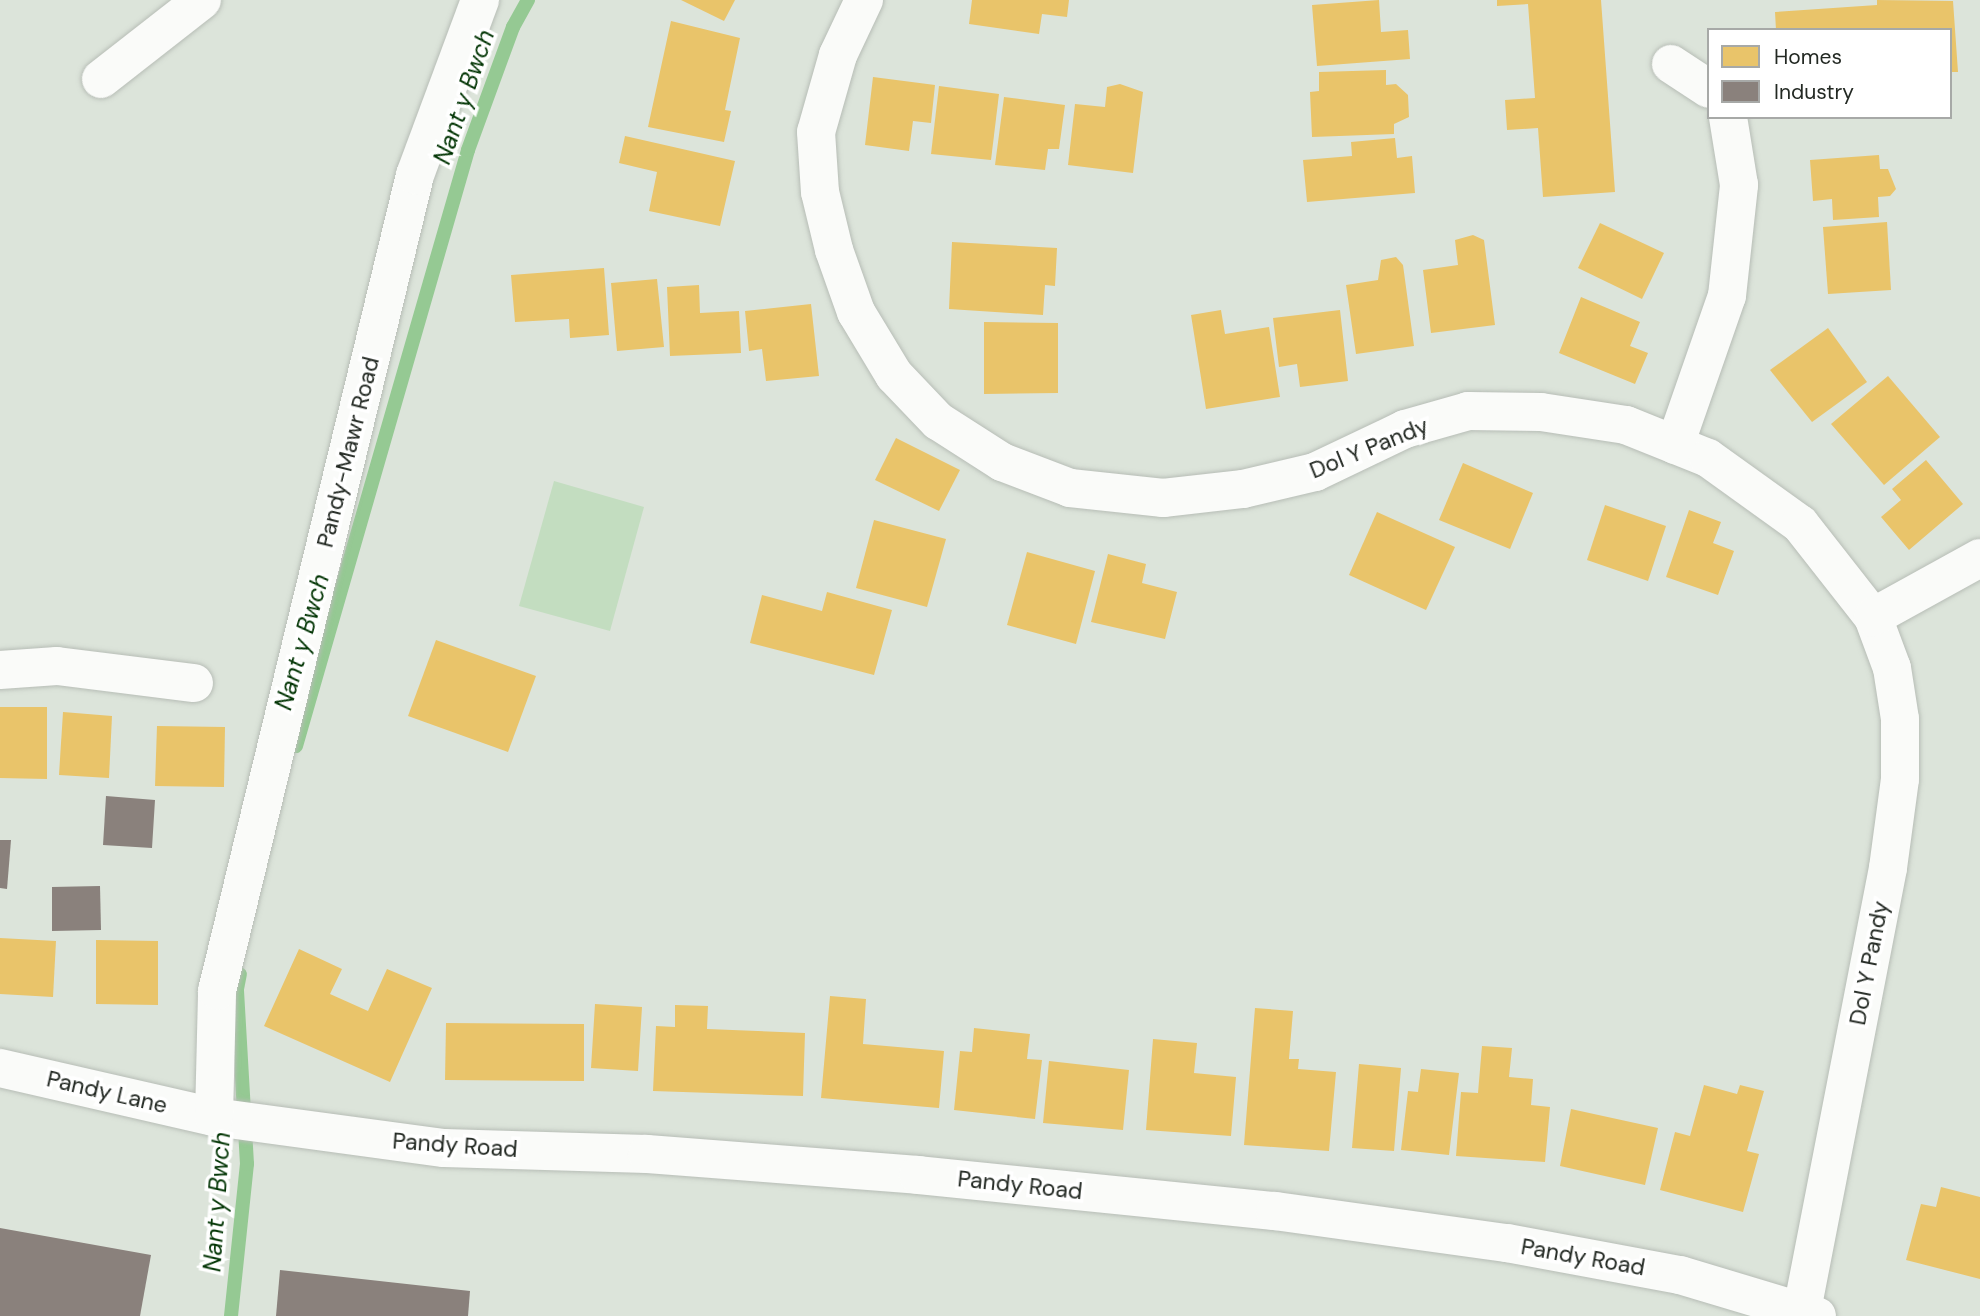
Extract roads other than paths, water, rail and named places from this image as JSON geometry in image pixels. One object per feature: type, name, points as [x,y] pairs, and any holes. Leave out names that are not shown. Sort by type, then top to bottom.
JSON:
[{"type":"street","points":[[101,79],[202,0]]},
{"type":"street","name":"Pandy-Mawr Road","points":[[214,1117],[217,991],[415,175],[480,0]]},
{"type":"street","name":"Dol Y Pandy","points":[[864,0],[838,55],[816,132],[820,192],[834,250],[856,312],[894,375],[938,421],[1002,462],[1070,488],[1163,498],[1243,489],[1315,472],[1405,429],[1468,411],[1541,412],[1626,425],[1708,458],[1800,524],[1873,617],[1892,668],[1899,719],[1900,779],[1888,868],[1810,1313]]},
{"type":"street","points":[[1671,64],[1707,88]]},
{"type":"street","points":[[1675,444],[1727,296],[1739,185],[1728,119]]},
{"type":"street","points":[[1873,617],[1980,558]]},
{"type":"street","points":[[0,670],[57,666],[194,683]]},
{"type":"street","name":"Pandy Lane","points":[[0,1068],[214,1117]]},
{"type":"street","name":"Pandy Road","points":[[214,1117],[444,1147],[647,1154],[918,1174],[1275,1210],[1507,1243],[1680,1275],[1810,1313]]},
{"type":"waterway","name":"Nant y Bwch","points":[[296,746],[468,150],[513,27],[528,0]]},
{"type":"waterway","name":"Nant y Bwch","points":[[231,1316],[247,1164],[237,989],[240,974]]}]
